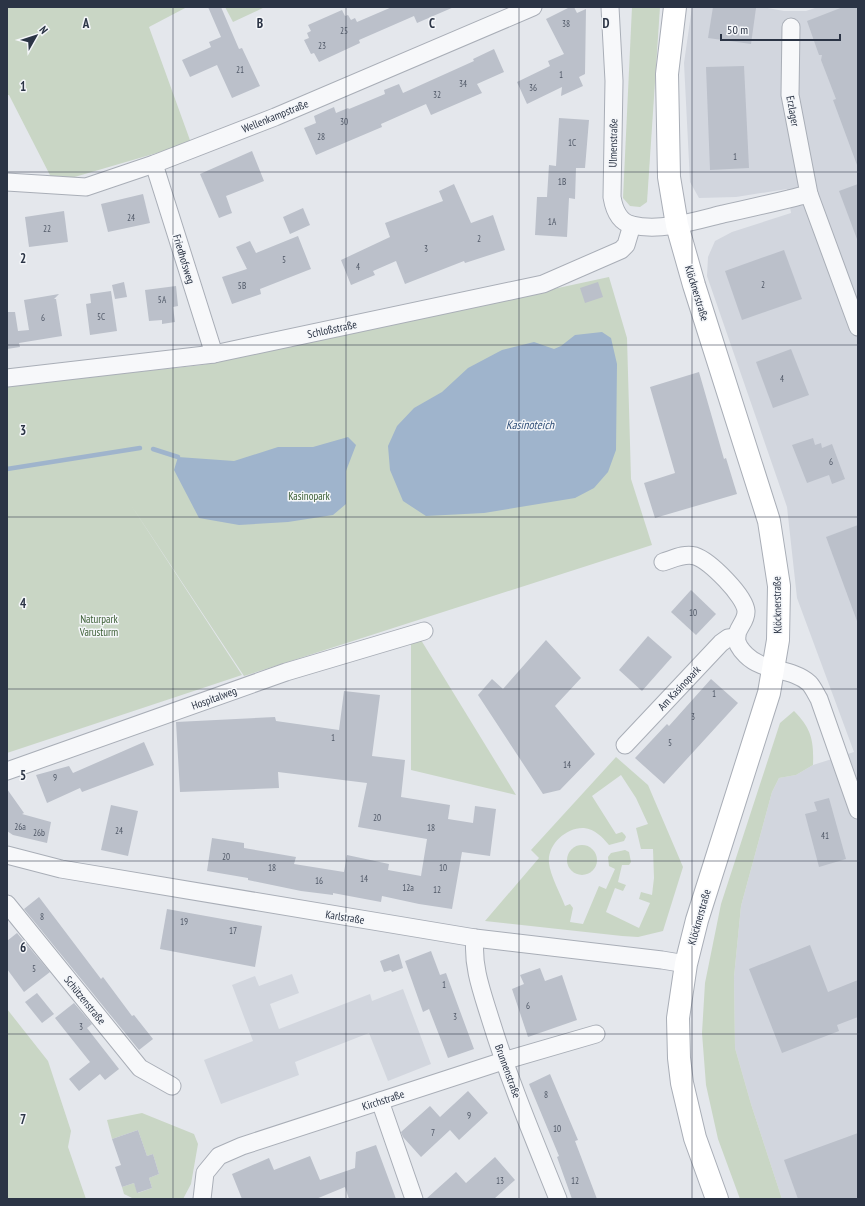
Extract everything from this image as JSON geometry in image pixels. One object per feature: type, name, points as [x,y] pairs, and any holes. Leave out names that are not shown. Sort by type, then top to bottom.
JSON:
[{"type":"main road","name":"Klöcknerstraße","points":[[675,7],[667,74],[669,177],[677,225],[694,286],[769,521],[779,586],[778,640],[774,669],[745,771],[697,920],[686,964],[678,1018],[679,1058],[682,1083],[695,1138],[717,1199]]},
{"type":"street","name":"Wellenkampstraße","points":[[7,182],[86,187],[154,164],[275,117],[534,7]]},
{"type":"street","name":"Ulmenstraße","points":[[610,7],[614,81],[612,197],[618,216],[624,222],[632,225]]},
{"type":"street","name":"Erzlager","points":[[791,27],[790,95],[809,194],[858,327]]},
{"type":"street","name":"Friedhofsweg","points":[[154,164],[214,354]]},
{"type":"street","points":[[632,225],[677,225],[809,194]]},
{"type":"street","name":"Schloßstraße","points":[[7,378],[214,354],[544,284],[620,250],[626,245],[632,225]]},
{"type":"street","points":[[663,562],[679,556],[695,556],[702,559],[741,598],[746,613],[744,620],[738,629],[737,637],[744,654],[753,662],[796,674],[810,684],[819,699],[858,810]]},
{"type":"street","name":"Hospitalweg","points":[[7,771],[286,672],[424,631]]},
{"type":"street","name":"Am Kasinopark","points":[[624,745],[721,643],[728,638],[737,637]]},
{"type":"street","name":"Karlstraße","points":[[7,855],[61,870],[475,938],[686,964]]},
{"type":"street","name":"Schützenstraße","points":[[7,904],[140,1068],[172,1086]]},
{"type":"street","name":"Brunnenstraße","points":[[475,938],[473,953],[476,974],[503,1061],[558,1199]]},
{"type":"street","name":"Kirchstraße","points":[[202,1199],[205,1173],[219,1156],[242,1146],[503,1061],[596,1034]]},
{"type":"street","points":[[380,1101],[414,1199]]},
{"type":"shaded area","points":[[692,7],[762,7],[784,11],[806,11],[818,7],[858,7],[858,1199],[782,1199],[751,1104],[735,1048],[734,977],[741,906],[772,792],[779,778],[796,775],[813,765],[854,752],[797,598],[787,507],[707,276],[708,257],[715,241],[732,232],[791,213],[787,189],[736,197],[699,198],[690,182],[684,63]]},
{"type":"shaded area","points":[[292,974],[299,993],[270,1004],[279,1029],[370,994],[372,1001],[403,989],[431,1064],[388,1081],[369,1033],[295,1062],[299,1075],[221,1104],[204,1060],[253,1041],[232,985],[255,976],[259,986]]},
{"type":"green space","points":[[7,7],[187,7],[149,27],[191,143],[54,183],[9,95],[7,95]]},
{"type":"green space","points":[[225,7],[265,7],[233,22]]},
{"type":"green space","points":[[632,7],[660,7],[647,202],[640,207],[630,206],[623,198]]},
{"type":"green space","name":"Kasinopark","points":[[609,277],[627,338],[631,479],[652,545],[244,676],[129,502],[242,675],[7,753],[7,386],[202,365]]},
{"type":"green space","points":[[421,640],[516,795],[411,770],[411,643]]},
{"type":"green space","points":[[794,711],[808,729],[813,748],[813,765],[796,775],[779,778],[772,792],[741,906],[734,977],[735,1048],[751,1104],[782,1199],[740,1199],[718,1139],[706,1085],[702,1033],[705,983],[721,904],[780,723]]},
{"type":"green space","points":[[616,757],[648,785],[683,867],[663,931],[638,937],[485,921],[539,858],[531,850]],"holes":[[[621,775],[636,798],[648,824],[636,828],[641,849],[653,849],[654,878],[652,895],[641,892],[639,899],[650,903],[639,928],[606,912],[615,888],[623,891],[626,885],[618,882],[622,865],[629,865],[631,862],[629,852],[625,850],[611,853],[608,857],[609,866],[615,869],[606,889],[599,886],[583,924],[570,922],[573,908],[570,904],[565,906],[553,879],[550,868],[549,856],[554,844],[564,834],[577,828],[592,830],[601,836],[609,845],[624,841],[626,837],[625,835],[622,832],[616,834],[592,796]]]},
{"type":"green space","points":[[582,845],[593,849],[597,860],[593,871],[582,875],[571,871],[567,860],[571,849]]},
{"type":"green space","points":[[7,1009],[48,1061],[71,1131],[68,1147],[86,1199],[7,1199]]},
{"type":"green space","points":[[142,1113],[194,1134],[198,1144],[191,1184],[183,1199],[134,1199],[124,1194],[122,1187],[134,1183],[138,1193],[152,1188],[149,1178],[159,1174],[153,1154],[147,1156],[138,1130],[112,1139],[107,1120]]},
{"type":"water","name":"Kasinoteich","points":[[602,332],[611,338],[617,364],[616,450],[608,472],[594,488],[575,498],[484,513],[426,516],[403,501],[390,470],[388,446],[397,426],[414,408],[442,392],[468,368],[502,350],[534,342],[554,349],[561,346],[575,335]]},
{"type":"water","points":[[348,437],[356,445],[346,471],[346,504],[333,515],[288,522],[239,525],[199,518],[174,470],[178,457],[234,461],[278,447],[313,447]]},
{"type":"building","points":[[208,7],[221,7],[239,49],[242,48],[260,86],[232,98],[217,65],[190,77],[182,60],[211,47],[209,42],[221,37]]},
{"type":"building","points":[[392,7],[454,7],[417,23],[414,16],[359,40],[360,43],[319,62],[314,53],[311,54],[304,40],[309,38],[307,33],[311,31],[308,25],[342,10],[345,16],[348,15],[351,20],[355,18],[357,22]]},
{"type":"building","points":[[570,7],[574,7],[577,13],[586,9],[585,74],[579,77],[583,86],[561,96],[562,87],[527,104],[517,82],[550,66],[548,61],[564,54],[546,19]]},
{"type":"building","points":[[713,7],[756,8],[751,44],[708,38]]},
{"type":"building","points":[[843,7],[858,7],[858,165],[833,100],[836,99],[821,60],[822,55],[819,55],[807,21]]},
{"type":"building","points":[[494,49],[504,72],[477,84],[482,93],[431,115],[426,104],[381,124],[382,127],[316,155],[304,128],[316,123],[314,116],[334,107],[336,113],[348,108],[349,109],[385,94],[384,90],[399,84],[403,93],[474,61],[473,59]]},
{"type":"building","points":[[744,66],[749,168],[710,170],[706,67]]},
{"type":"building","points":[[559,118],[589,120],[585,168],[576,168],[575,199],[569,198],[567,237],[535,235],[537,197],[547,197],[549,165],[556,166]]},
{"type":"building","points":[[252,151],[264,181],[226,196],[232,213],[219,218],[200,174]]},
{"type":"building","points":[[454,184],[471,223],[493,215],[505,250],[465,263],[464,261],[405,284],[396,261],[373,271],[375,275],[351,285],[341,260],[390,237],[385,223],[443,201],[439,191]]},
{"type":"building","points":[[858,184],[858,239],[857,239],[839,191]]},
{"type":"building","points":[[143,194],[150,223],[108,232],[101,204]]},
{"type":"building","points":[[303,208],[310,225],[290,234],[283,217]]},
{"type":"building","points":[[64,211],[68,242],[29,247],[25,217]]},
{"type":"building","points":[[298,236],[311,269],[260,289],[261,294],[232,304],[222,277],[247,269],[236,247],[250,241],[256,253]]},
{"type":"building","points":[[784,250],[802,299],[742,320],[725,271]]},
{"type":"building","points":[[124,282],[127,297],[115,299],[112,285]]},
{"type":"building","points":[[598,282],[603,297],[585,303],[580,288]]},
{"type":"building","points":[[176,286],[178,306],[173,307],[175,322],[162,324],[162,320],[149,321],[145,290]]},
{"type":"building","points":[[111,291],[117,331],[90,335],[86,304],[91,303],[90,294]]},
{"type":"building","points":[[59,294],[54,299],[56,299],[62,336],[19,343],[20,347],[7,349],[7,312],[15,312],[18,331],[29,330],[24,300]]},
{"type":"building","points":[[791,349],[809,395],[773,408],[756,362]]},
{"type":"building","points":[[699,372],[724,459],[726,458],[737,494],[655,518],[644,483],[675,473],[650,387]]},
{"type":"building","points":[[813,438],[815,445],[821,443],[822,448],[832,444],[845,479],[832,484],[829,475],[807,483],[792,445]]},
{"type":"building","points":[[858,525],[858,621],[857,621],[826,537]]},
{"type":"building","points":[[691,590],[716,614],[696,635],[671,612]]},
{"type":"building","points":[[648,636],[672,657],[642,691],[619,670]]},
{"type":"building","points":[[546,640],[581,678],[555,706],[595,754],[560,790],[543,794],[478,695],[492,679],[503,689]]},
{"type":"building","points":[[711,679],[738,703],[664,784],[635,758],[667,724],[669,726]]},
{"type":"building","points":[[344,691],[380,695],[372,756],[405,760],[401,797],[450,805],[448,819],[473,823],[475,806],[496,809],[490,856],[462,852],[452,909],[382,896],[381,902],[333,893],[333,895],[301,891],[248,880],[248,878],[207,871],[212,838],[244,843],[244,848],[296,857],[294,864],[344,872],[347,855],[389,864],[388,870],[421,876],[427,839],[358,827],[367,783],[278,772],[279,788],[180,792],[176,722],[275,717],[276,721],[339,730]]},
{"type":"building","points":[[144,742],[154,765],[82,792],[80,788],[47,803],[36,775],[69,766],[73,773]]},
{"type":"building","points":[[7,789],[24,813],[22,814],[51,822],[47,843],[13,835],[7,831]]},
{"type":"building","points":[[829,798],[846,859],[819,867],[805,814],[817,811],[814,802]]},
{"type":"building","points":[[111,805],[138,811],[128,856],[101,850]]},
{"type":"building","points":[[39,897],[101,979],[103,977],[132,1016],[134,1015],[153,1039],[139,1050],[24,909]]},
{"type":"building","points":[[167,909],[262,926],[255,967],[160,949]]},
{"type":"building","points":[[17,933],[50,972],[24,992],[7,969],[7,941]]},
{"type":"building","points":[[810,945],[828,992],[858,980],[858,1017],[837,1025],[839,1031],[782,1053],[749,969]]},
{"type":"building","points":[[431,951],[440,975],[446,973],[474,1049],[448,1058],[429,1009],[423,1012],[405,961]]},
{"type":"building","points":[[399,954],[403,968],[392,972],[391,970],[384,972],[380,961]]},
{"type":"building","points":[[540,968],[545,981],[562,975],[577,1020],[528,1037],[512,989],[524,984],[520,975]]},
{"type":"building","points":[[37,993],[54,1014],[42,1023],[25,1002]]},
{"type":"building","points":[[74,1003],[92,1024],[87,1028],[119,1069],[105,1080],[100,1074],[79,1091],[69,1079],[90,1062],[55,1018]]},
{"type":"building","points":[[550,1074],[578,1140],[575,1141],[597,1199],[572,1199],[557,1157],[559,1156],[529,1084]]},
{"type":"building","points":[[468,1091],[488,1113],[459,1140],[450,1130],[421,1157],[403,1137],[401,1132],[430,1106],[440,1117]]},
{"type":"building","points":[[138,1130],[147,1156],[153,1154],[159,1174],[149,1178],[152,1188],[137,1193],[134,1183],[122,1187],[115,1167],[121,1165],[112,1139]]},
{"type":"building","points":[[858,1133],[858,1199],[798,1199],[784,1160]]},
{"type":"building","points":[[376,1145],[396,1199],[349,1199],[345,1187],[316,1199],[242,1199],[232,1174],[269,1158],[274,1170],[310,1156],[320,1180],[355,1168],[356,1152]]},
{"type":"building","points":[[495,1157],[515,1180],[494,1199],[426,1199],[456,1172],[466,1183]]},
{"type":"waterway","points":[[7,469],[140,448]]},
{"type":"waterway","points":[[153,449],[178,457]]},
{"type":"park label","name":"Naturpark Varusturm","points":[[99,625]]}]
